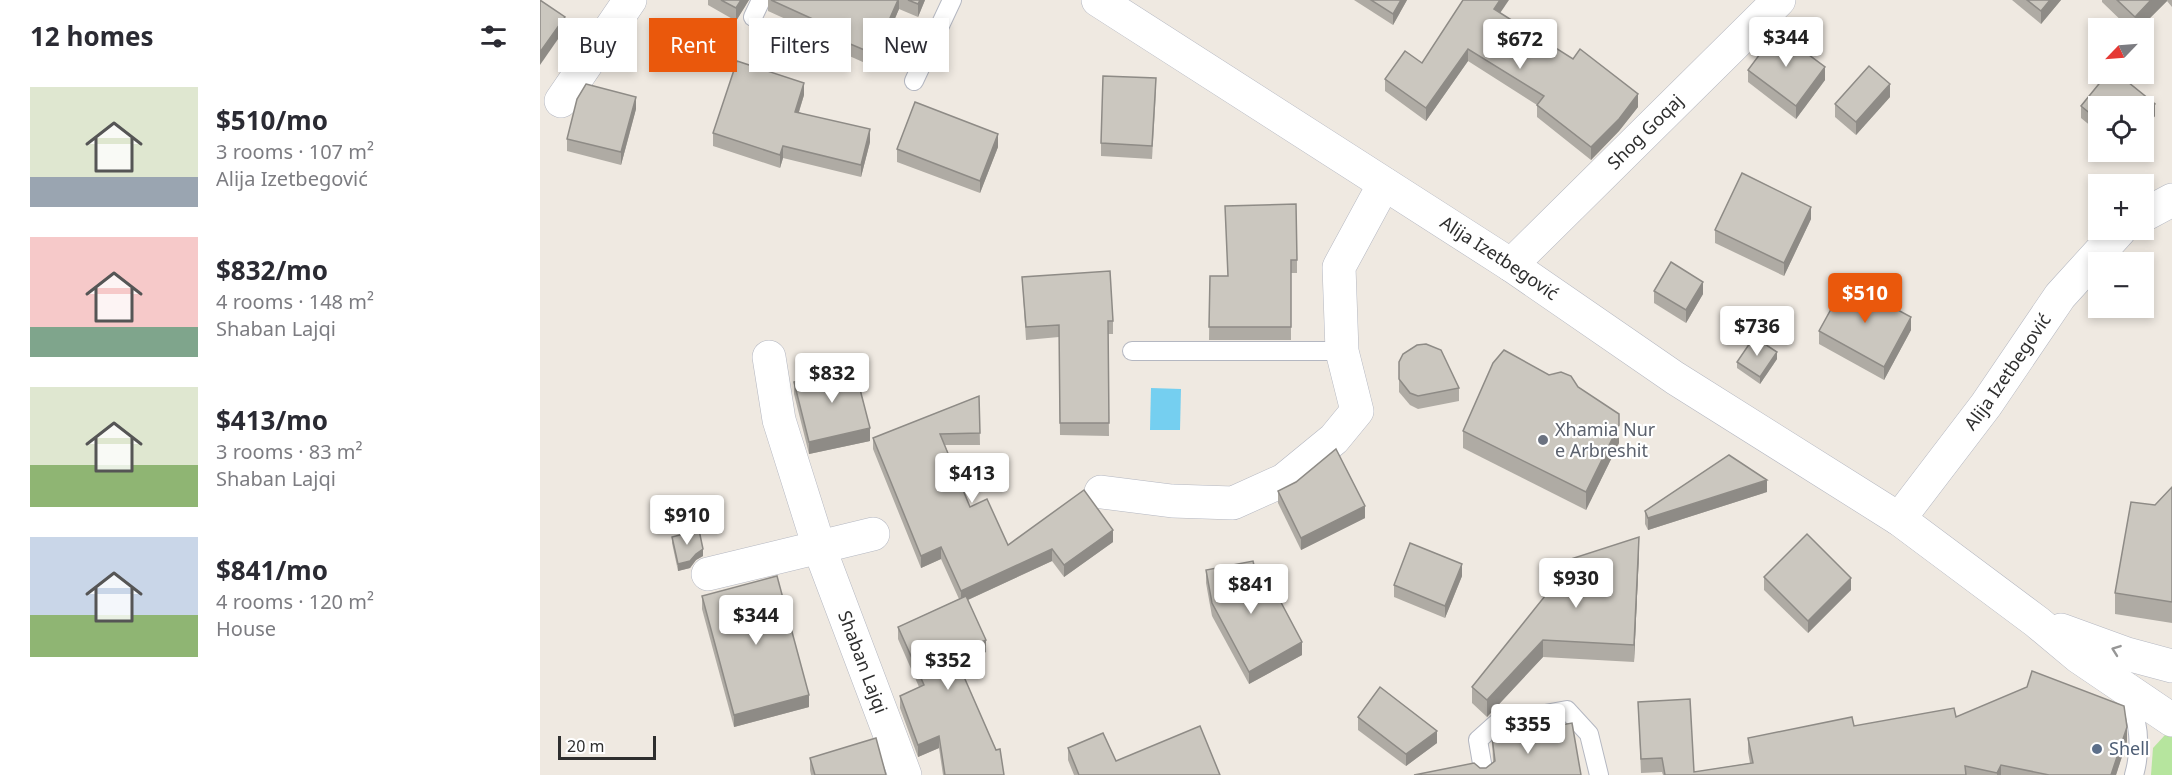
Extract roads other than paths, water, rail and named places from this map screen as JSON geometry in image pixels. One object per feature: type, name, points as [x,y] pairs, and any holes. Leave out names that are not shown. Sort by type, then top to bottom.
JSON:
[{"type":"street","points":[[561,101],[630,0]]},
{"type":"street","name":"Alija Izetbegović","points":[[1098,0],[1511,265],[1675,378],[1899,519],[2037,622],[2079,657],[2172,720]]},
{"type":"street","name":"Shog Goqaj","points":[[1511,265],[1779,0]]},
{"type":"street","points":[[1101,492],[1172,501],[1233,503],[1284,480],[1334,439],[1357,411],[1342,351],[1339,267],[1384,184]]},
{"type":"street","points":[[2154,210],[2172,200]]},
{"type":"street","name":"Alija Izetbegović","points":[[1899,519],[1986,405],[2061,296],[2111,240]]},
{"type":"street","name":"Shaban Lajqi","points":[[769,357],[779,420],[819,547],[905,775]]},
{"type":"street","points":[[708,574],[873,534]]},
{"type":"street","name":"Alija Izetbegović","points":[[2037,622],[2127,654],[2172,666]]},
{"type":"lane","points":[[753,17],[761,0]]},
{"type":"lane","points":[[914,81],[952,0]]},
{"type":"lane","points":[[1132,351],[1342,351]]},
{"type":"lane","points":[[2124,688],[2138,719],[2139,742],[2134,775]]},
{"type":"lane","points":[[1484,775],[1478,740],[1497,723],[1567,710],[1588,734],[1599,775]]},
{"type":"water","points":[[1151,388],[1181,389],[1180,430],[1150,430]]},
{"type":"place","name":"Xhamia Nur e Arbreshit","points":[[1543,440]]},
{"type":"place","name":"Shell","points":[[2097,749]]}]
